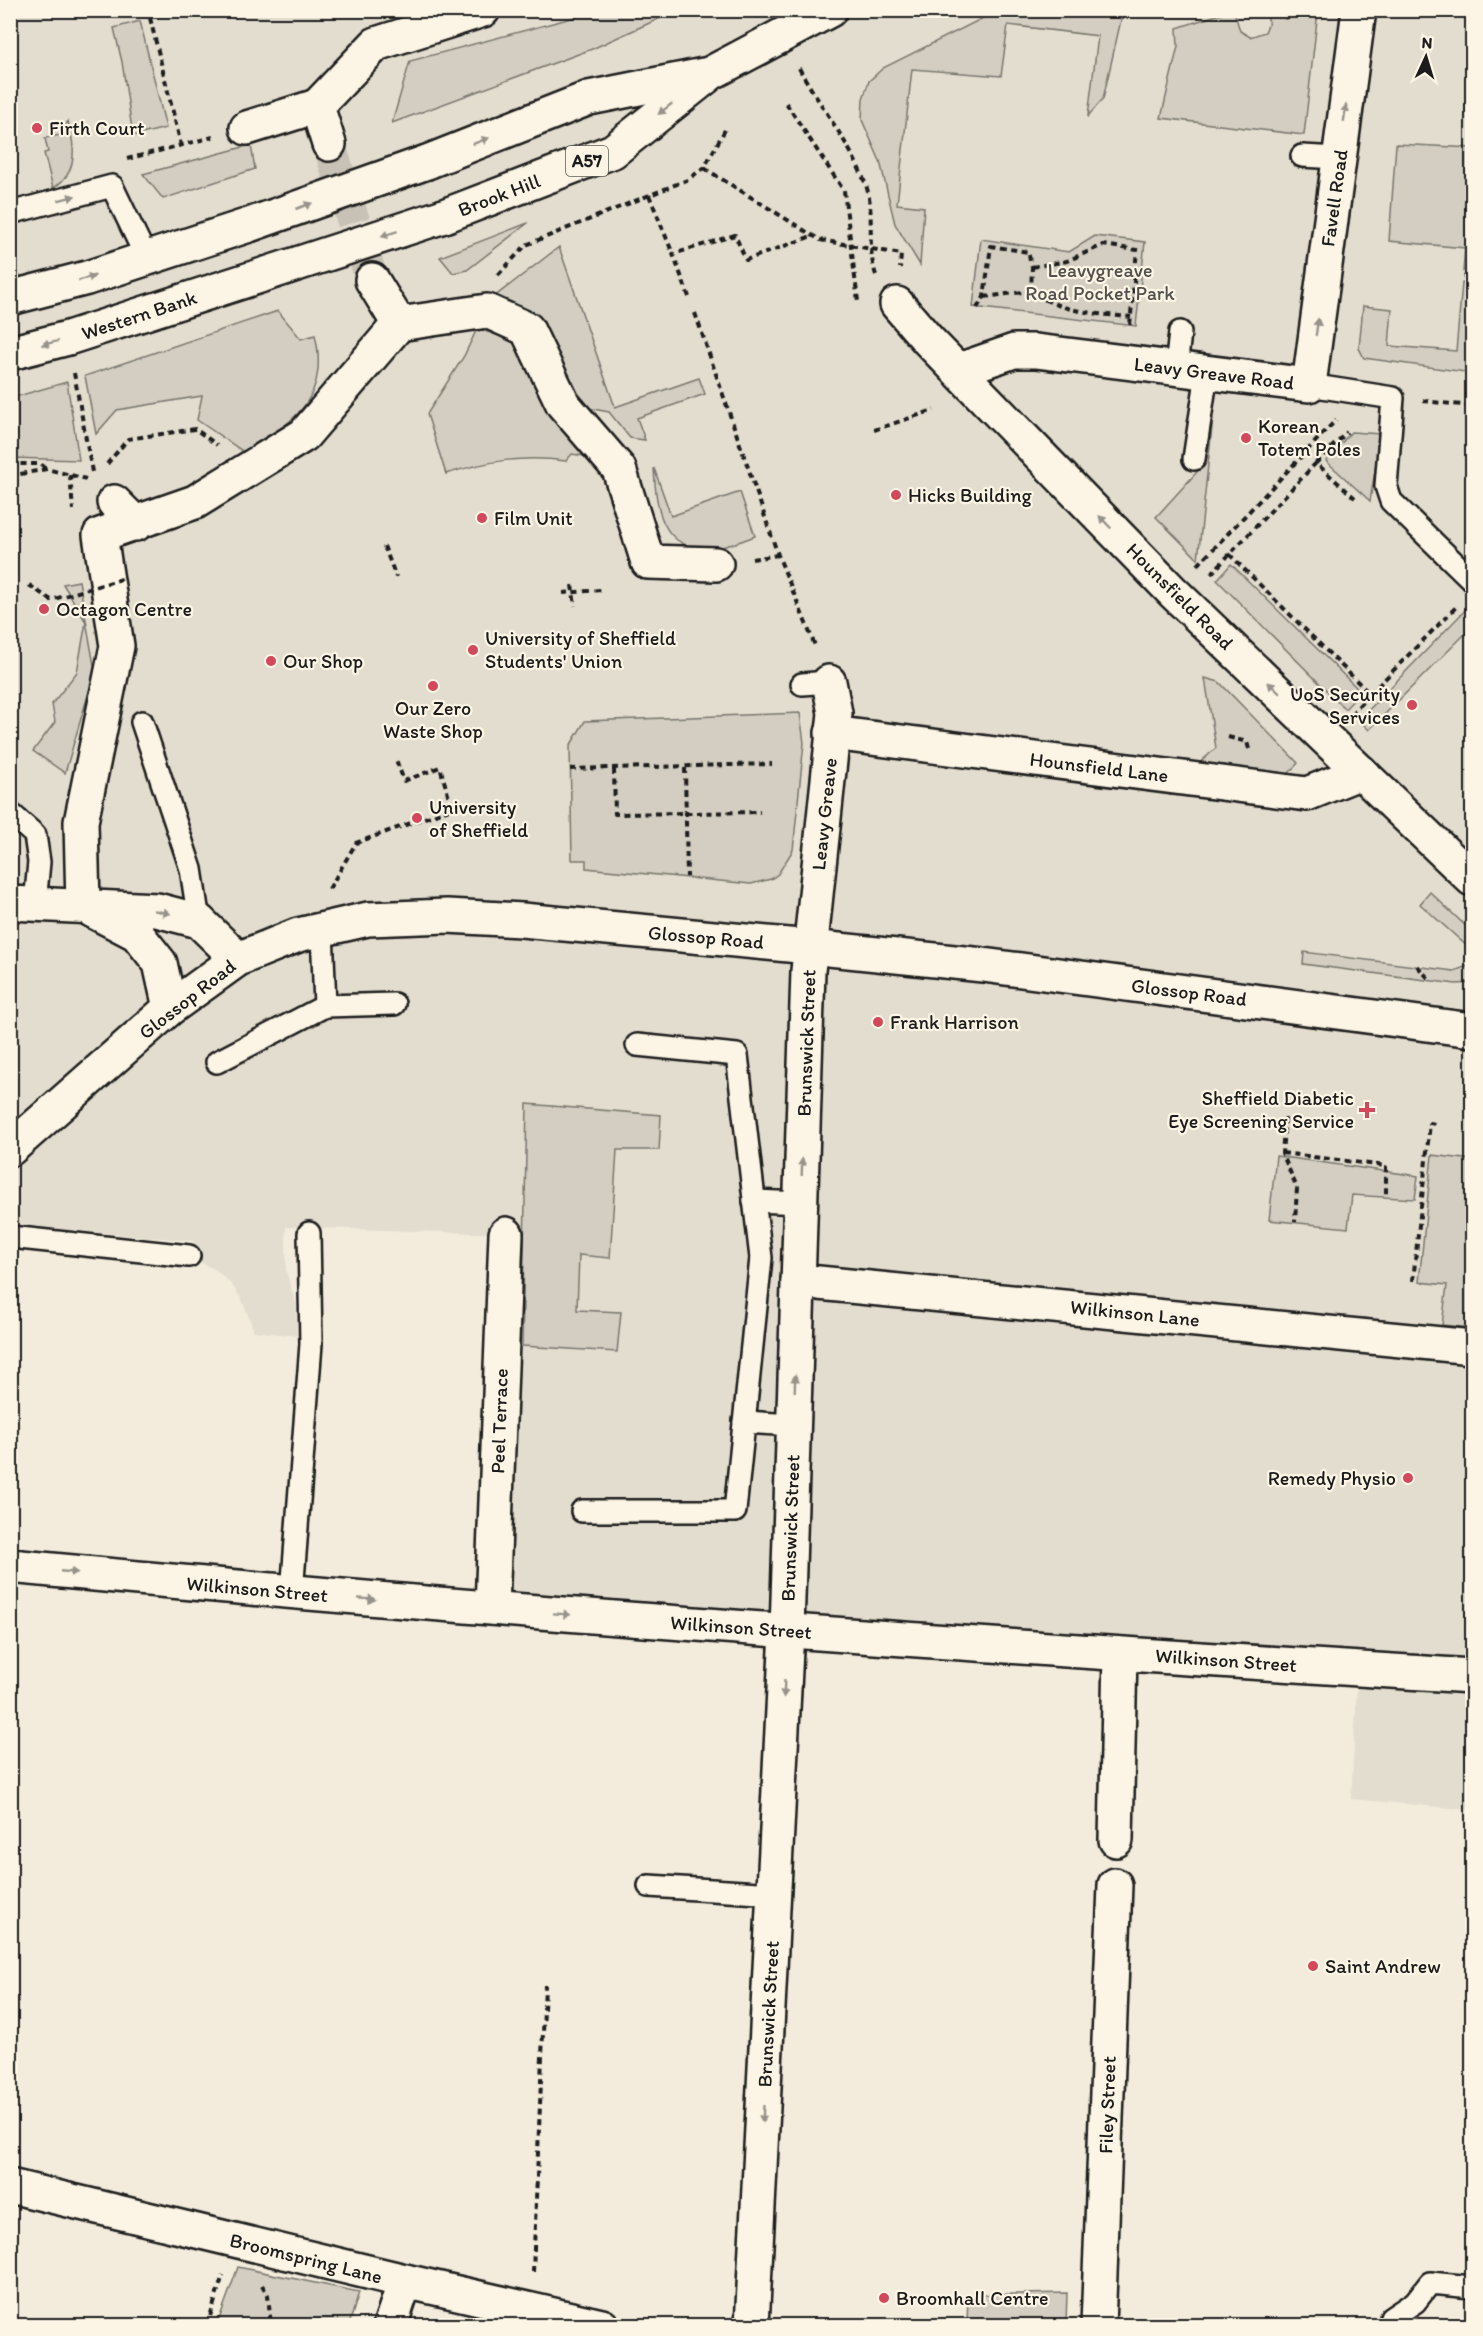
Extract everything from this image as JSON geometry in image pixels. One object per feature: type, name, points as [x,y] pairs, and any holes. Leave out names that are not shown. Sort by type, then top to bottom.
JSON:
[{"type":"street","points":[[246,128],[317,106],[376,44],[483,10]]},
{"type":"street","name":"Favell Road","points":[[1309,385],[1359,10]]},
{"type":"street","name":"Brook Hill","points":[[266,274],[444,216],[613,150],[711,73],[827,11]]},
{"type":"street","name":"Brook Hill","points":[[147,259],[427,162],[590,98],[711,73]]},
{"type":"street","points":[[317,106],[329,144]]},
{"type":"street","name":"A57","points":[[10,298],[87,278],[147,259]]},
{"type":"street","name":"Western Bank","points":[[10,353],[68,338],[266,274]]},
{"type":"street","points":[[372,280],[399,324]]},
{"type":"street","name":"Hounsfield Road","points":[[897,304],[1173,592],[1473,879]]},
{"type":"street","points":[[83,906],[81,822],[117,645],[100,535],[125,513],[195,502],[304,435],[399,324],[487,311],[527,329],[563,404],[619,469],[648,562],[716,564]]},
{"type":"street","name":"Leavy Greave Road","points":[[959,370],[1014,351],[1036,351],[1309,385]]},
{"type":"street","name":"Leavy Greave","points":[[810,947],[835,712],[815,683]]},
{"type":"street","name":"Hounsfield Lane","points":[[832,733],[1307,794],[1362,772]]},
{"type":"street","points":[[23,903],[157,910],[199,921],[238,958]]},
{"type":"street","points":[[83,906],[137,934],[160,963],[170,1008]]},
{"type":"street","name":"Glossop Road","points":[[10,1149],[170,1008],[238,958],[298,935],[369,919],[447,916],[522,920],[810,947],[1006,968],[1473,1030]]},
{"type":"street","name":"Brunswick Street","points":[[752,2325],[787,1630],[810,947]]},
{"type":"street","name":"Peel Terrace","points":[[492,1608],[506,1234]]},
{"type":"street","name":"Wilkinson Lane","points":[[798,1281],[1473,1347]]},
{"type":"street","name":"Wilkinson Street","points":[[10,1566],[292,1593],[1120,1654],[1473,1676]]},
{"type":"street","points":[[1116,1840],[1120,1654]]},
{"type":"street","name":"Filey Street","points":[[1098,2325],[1115,1885]]},
{"type":"street","name":"Broomspring Lane","points":[[10,2186],[405,2282],[602,2325]]},
{"type":"street","points":[[390,2325],[405,2282]]},
{"type":"lane","points":[[1302,156],[1339,158]]},
{"type":"lane","points":[[10,213],[112,186],[147,259]]},
{"type":"lane","points":[[1180,332],[1192,371],[1194,459]]},
{"type":"lane","name":"Leavy Greave Road","points":[[1309,385],[1392,398]]},
{"type":"lane","points":[[1392,398],[1386,486],[1391,501],[1473,580]]},
{"type":"lane","points":[[142,722],[191,869],[199,921]]},
{"type":"lane","points":[[10,813],[35,834],[39,862],[23,903]]},
{"type":"lane","points":[[322,930],[324,1006]]},
{"type":"lane","points":[[218,1062],[324,1006],[394,1004]]},
{"type":"lane","points":[[582,1511],[735,1511],[761,1258],[736,1055],[637,1045]]},
{"type":"lane","points":[[754,1201],[801,1203]]},
{"type":"lane","points":[[292,1593],[311,1344],[309,1233]]},
{"type":"lane","points":[[10,1237],[189,1256]]},
{"type":"lane","points":[[744,1422],[794,1425]]},
{"type":"lane","points":[[650,1886],[774,1894]]},
{"type":"lane","points":[[1390,2325],[1391,2318],[1415,2302],[1430,2283],[1473,2287]]},
{"type":"path","points":[[150,18],[181,145]]},
{"type":"path","points":[[812,91],[865,180],[870,206],[871,261],[880,286],[897,304]]},
{"type":"path","points":[[786,103],[844,191],[849,244],[860,309],[897,304]]},
{"type":"path","points":[[460,314],[526,246],[687,180],[704,168],[726,128]]},
{"type":"path","points":[[138,156],[200,140]]},
{"type":"path","points":[[704,168],[820,240],[901,254],[897,304]]},
{"type":"path","points":[[649,195],[689,297]]},
{"type":"path","points":[[673,254],[735,235],[746,260],[812,235]]},
{"type":"path","points":[[1032,267],[1067,261],[1103,245],[1137,250],[1130,326]]},
{"type":"path","points":[[977,308],[984,297],[991,246],[1028,252],[1032,267],[1030,291]]},
{"type":"path","points":[[1463,277],[1473,278]]},
{"type":"path","points":[[984,297],[1030,291],[1045,301],[1089,313],[1131,317]]},
{"type":"path","points":[[695,313],[778,555],[815,683]]},
{"type":"path","points":[[10,476],[47,470],[93,481],[73,369]]},
{"type":"path","points":[[1173,592],[1360,393]]},
{"type":"path","points":[[1392,398],[1473,406]]},
{"type":"path","points":[[874,430],[934,410]]},
{"type":"path","points":[[100,472],[128,439],[195,429],[250,467]]},
{"type":"path","points":[[1211,574],[1347,432]]},
{"type":"path","points":[[1316,463],[1356,499]]},
{"type":"path","points":[[10,464],[41,464],[47,470]]},
{"type":"path","points":[[384,546],[396,577]]},
{"type":"path","points":[[1229,554],[1370,694]]},
{"type":"path","points":[[29,585],[51,600],[125,578]]},
{"type":"path","points":[[572,585],[575,606]]},
{"type":"path","points":[[563,593],[601,590]]},
{"type":"path","points":[[1350,715],[1442,620]]},
{"type":"path","points":[[342,869],[356,843],[452,808],[440,767],[404,781],[395,757]]},
{"type":"path","points":[[570,770],[772,764]]},
{"type":"path","points":[[685,768],[687,877]]},
{"type":"path","points":[[614,769],[615,814],[760,812]]},
{"type":"path","points":[[1417,966],[1431,981]]},
{"type":"path","points":[[1285,1118],[1282,1153],[1297,1188],[1294,1222]]},
{"type":"path","points":[[1413,1281],[1430,1123],[1435,1124]]},
{"type":"path","points":[[1282,1153],[1386,1166],[1386,1197]]},
{"type":"path","points":[[532,2310],[545,1985]]},
{"type":"path","points":[[207,2325],[235,2241]]},
{"type":"shaded area","name":"University of Sheffield","points":[[10,11],[1472,11],[1472,1810],[1351,1799],[1358,1669],[492,1608],[506,1234],[286,1227],[286,1271],[296,1304],[297,1336],[254,1331],[242,1300],[232,1285],[216,1270],[199,1262],[193,1241],[11,1225]]},
{"type":"green space","points":[[999,10],[1123,11],[1103,99],[1088,116],[1098,36],[1008,25],[1001,76],[912,69],[897,204],[924,207],[920,265],[895,224],[880,161],[862,120],[863,99],[869,81],[883,68]]},
{"type":"green space","points":[[598,11],[676,11],[592,49],[392,123],[410,61]]},
{"type":"green space","points":[[1234,11],[1240,31],[1250,37],[1265,32],[1269,22],[1265,11],[1282,11],[1285,19],[1318,11],[1304,135],[1161,118],[1178,46],[1177,28]]},
{"type":"green space","points":[[140,21],[166,128],[133,136],[122,62],[114,28]]},
{"type":"green space","points":[[68,121],[73,149],[71,167],[61,182],[53,188],[44,153],[48,152],[45,138],[60,135]]},
{"type":"green space","points":[[1396,144],[1472,148],[1472,264],[1463,271],[1465,248],[1389,241]]},
{"type":"green space","points":[[251,145],[255,169],[163,199],[143,174]]},
{"type":"green space","points":[[528,223],[467,270],[453,273],[440,257]]},
{"type":"green space","name":"Leavygreave Road Pocket Park","points":[[1095,236],[1145,242],[1136,326],[973,307],[981,239],[1069,252]]},
{"type":"green space","points":[[559,247],[615,407],[699,378],[705,394],[637,418],[645,440],[630,438],[609,412],[583,407],[557,376],[544,324],[494,297]]},
{"type":"green space","points":[[1462,283],[1472,284],[1472,373],[1364,358],[1359,348],[1363,306],[1392,309],[1389,346],[1456,351]]},
{"type":"green space","points":[[278,311],[301,339],[315,335],[318,357],[317,376],[304,406],[292,419],[262,441],[244,452],[197,420],[202,396],[117,410],[96,434],[85,376]]},
{"type":"green space","points":[[477,329],[519,341],[538,391],[583,449],[584,456],[572,454],[566,461],[505,460],[446,474],[427,414],[464,356]]},
{"type":"green space","points":[[67,382],[79,460],[11,458],[11,398]]},
{"type":"green space","points":[[1213,418],[1198,559],[1156,517],[1206,462]]},
{"type":"green space","points":[[1351,432],[1381,434],[1370,501],[1326,461]]},
{"type":"green space","points":[[654,468],[671,516],[740,492],[755,536],[727,546],[710,549],[693,547],[680,542],[664,524],[659,511]]},
{"type":"green space","points":[[1231,564],[1361,692],[1345,709],[1217,580]]},
{"type":"green space","points":[[79,581],[95,671],[65,773],[33,751],[55,722],[52,704],[77,672],[86,622],[63,584]]},
{"type":"green space","points":[[1472,603],[1472,627],[1369,730],[1359,720]]},
{"type":"green space","points":[[1205,678],[1219,682],[1298,763],[1281,782],[1195,767],[1216,748]]},
{"type":"green space","points":[[800,713],[804,743],[793,850],[778,874],[771,879],[751,884],[586,868],[586,860],[572,860],[570,746],[585,721]]},
{"type":"green space","points":[[1430,892],[1472,932],[1472,953],[1420,904]]},
{"type":"green space","points":[[1304,952],[1454,971],[1468,966],[1472,953],[1472,983],[1456,984],[1303,964]]},
{"type":"green space","points":[[527,1104],[661,1115],[659,1150],[617,1150],[610,1258],[579,1255],[577,1310],[621,1312],[617,1352],[522,1346]]},
{"type":"green space","points":[[1432,1155],[1472,1160],[1472,1328],[1442,1325],[1447,1285],[1419,1282]]},
{"type":"green space","points":[[1276,1156],[1418,1176],[1415,1199],[1352,1195],[1348,1228],[1269,1220]]},
{"type":"green space","points":[[238,2267],[359,2292],[349,2325],[217,2325]]},
{"type":"green space","points":[[1067,2293],[1066,2325],[967,2325],[968,2295]]},
{"type":"tunnel","points":[[329,144],[372,280]]},
{"type":"place","name":"Firth Court","points":[[37,128]]},
{"type":"place","name":"Korean Totem Poles","points":[[1246,438]]},
{"type":"place","name":"Hicks Building","points":[[896,495]]},
{"type":"place","name":"Film Unit","points":[[482,518]]},
{"type":"place","name":"Octagon Centre","points":[[44,609]]},
{"type":"place","name":"University of Sheffield Students' Union","points":[[473,650]]},
{"type":"place","name":"Our Shop","points":[[271,661]]},
{"type":"place","name":"Our Zero Waste Shop","points":[[433,686]]},
{"type":"place","name":"UoS Security Services","points":[[1412,705]]},
{"type":"place","name":"University of Sheffield","points":[[417,818]]},
{"type":"place","name":"Frank Harrison","points":[[878,1022]]},
{"type":"place","name":"Sheffield Diabetic Eye Screening Service","points":[[1367,1110]]},
{"type":"place","name":"Remedy Physio","points":[[1408,1478]]},
{"type":"place","name":"Saint Andrew","points":[[1313,1966]]},
{"type":"place","name":"Broomhall Centre","points":[[884,2298]]}]
